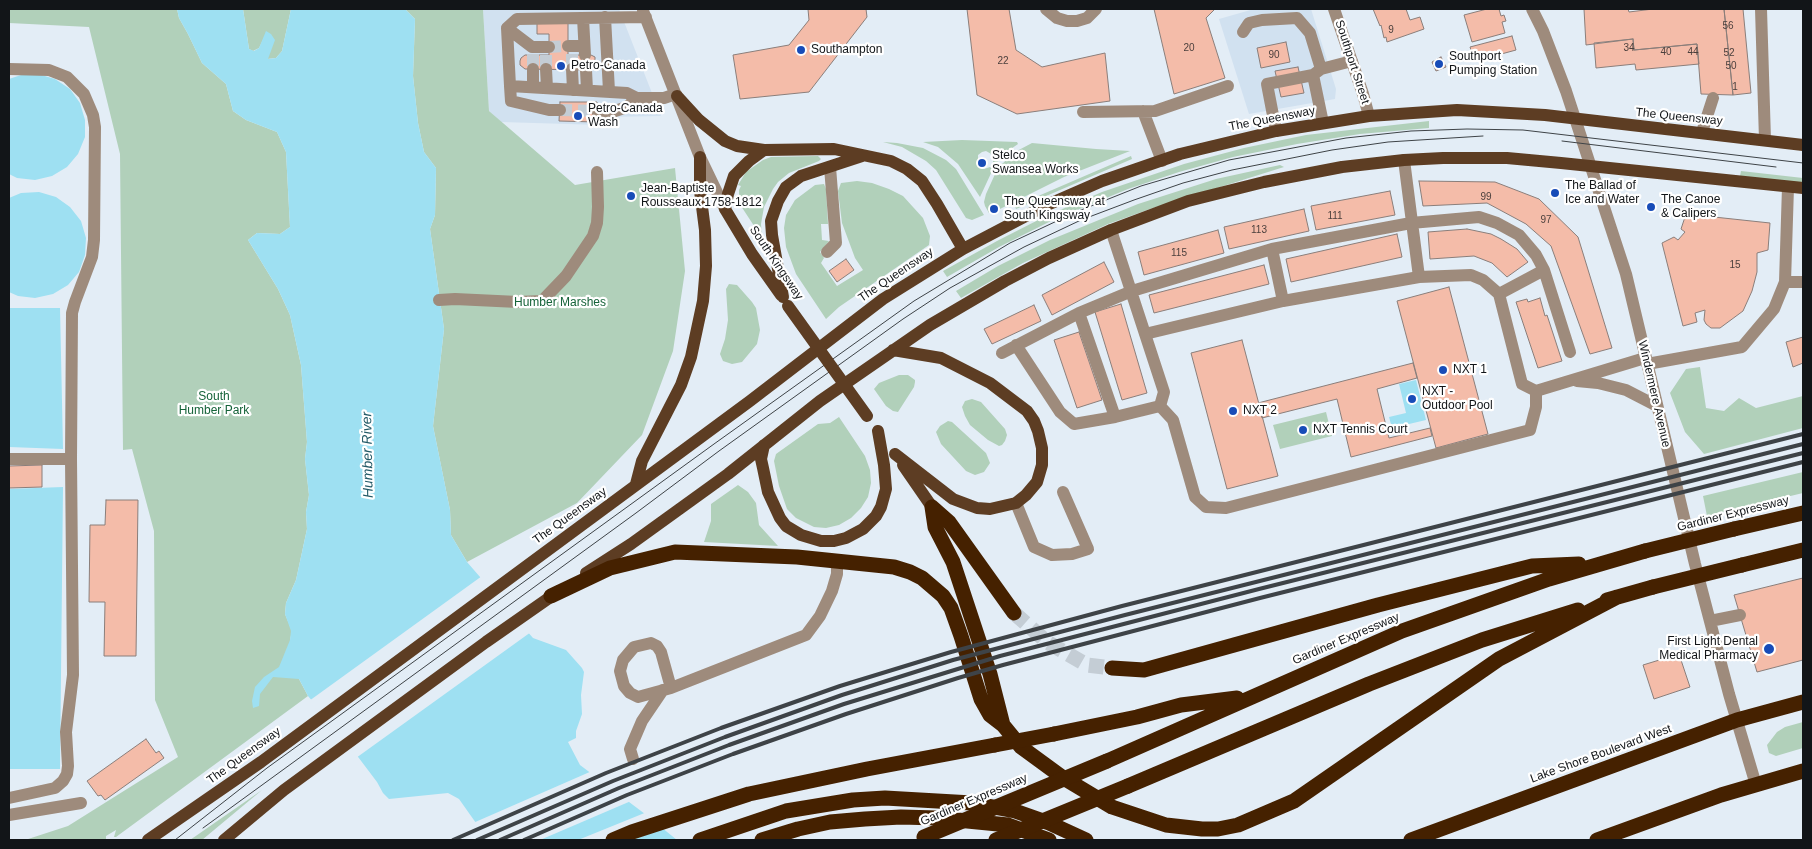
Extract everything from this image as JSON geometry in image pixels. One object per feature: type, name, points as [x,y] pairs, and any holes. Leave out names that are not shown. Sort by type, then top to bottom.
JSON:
[{"type":"highway","points":[[932,508],[950,522],[1014,613]]},
{"type":"highway","points":[[932,508],[935,528],[953,562],[990,674],[1003,725]]},
{"type":"highway","name":"Gardiner Expressway","points":[[920,839],[1107,761],[1402,631],[1549,579],[1606,562],[1803,513]]},
{"type":"highway","points":[[996,840],[1369,684],[1482,640],[1617,597],[1803,550]]},
{"type":"highway","points":[[551,596],[610,568],[675,552],[797,557],[894,567],[922,578],[935,587],[943,596],[951,608],[981,699],[990,715],[1003,725],[1020,747],[1039,762],[1112,807],[1148,820],[1184,828],[1218,829],[1238,825],[1294,801],[1499,659],[1617,597]]},
{"type":"highway","points":[[1112,668],[1144,670],[1378,605],[1532,566],[1606,562]]},
{"type":"highway","points":[[613,840],[749,794],[867,769],[1137,717],[1181,705],[1254,696]]},
{"type":"highway","name":"Lake Shore Boulevard West","points":[[1411,840],[1737,720],[1803,702]]},
{"type":"highway","points":[[1597,840],[1721,795],[1803,771]]},
{"type":"highway","points":[[700,840],[786,811],[853,800],[885,798],[972,803],[1015,811],[1049,823],[1086,840]]},
{"type":"highway","points":[[762,840],[830,822],[865,818],[937,818],[1008,825],[1048,840]]},
{"type":"main road","points":[[677,95],[699,120],[726,141],[737,146],[764,150],[834,148],[899,165],[922,180],[963,249]]},
{"type":"main road","name":"The Queensway","points":[[148,840],[261,762],[710,430],[883,299],[963,249],[1046,205],[1102,182],[1180,154],[1276,131],[1369,116],[1456,110],[1510,112],[1803,144]]},
{"type":"main road","points":[[725,209],[734,176],[749,161],[764,150]]},
{"type":"main road","points":[[636,484],[642,461],[681,385],[692,357],[704,300],[706,266],[705,230],[700,191],[700,156]]},
{"type":"main road","points":[[786,302],[772,236],[771,221],[786,187],[812,171],[862,156]]},
{"type":"main road","points":[[224,840],[284,790],[551,596],[632,544],[728,474],[820,400],[930,325],[1004,281],[1111,230],[1188,201],[1264,182],[1342,167],[1404,160],[1507,158],[1803,188]]},
{"type":"main road","name":"South Kingsway","points":[[725,209],[752,254],[932,508]]},
{"type":"main road","points":[[893,350],[928,355],[954,364],[990,383],[1027,411],[1038,431],[1042,448],[1042,465],[1037,482],[1016,504],[990,509],[977,508],[953,499],[895,454]]},
{"type":"main road","points":[[764,445],[761,459],[768,492],[780,518],[786,526],[801,535],[821,541],[834,541],[846,538],[864,528],[876,516],[881,507],[886,489],[878,431]]},
{"type":"street","points":[[1046,9],[1057,18],[1067,21],[1077,21],[1086,18],[1096,9]]},
{"type":"street","name":"Southport Street","points":[[1334,9],[1369,116]]},
{"type":"street","name":"Windermere Avenue","points":[[1532,9],[1556,62],[1626,274],[1656,406],[1710,621],[1756,785]]},
{"type":"street","points":[[1761,9],[1765,140]]},
{"type":"street","points":[[507,28],[517,19],[605,17],[644,13]]},
{"type":"street","name":"South Kingsway","points":[[644,13],[700,156],[725,209]]},
{"type":"street","points":[[605,17],[609,92]]},
{"type":"street","points":[[570,49],[585,50],[583,18]]},
{"type":"street","points":[[1243,32],[1249,24],[1262,20],[1297,18],[1310,34],[1324,123]]},
{"type":"street","points":[[507,28],[532,51],[547,50]]},
{"type":"street","points":[[507,28],[511,101],[542,109],[560,110]]},
{"type":"street","points":[[1276,131],[1268,84],[1352,61]]},
{"type":"street","points":[[9,69],[49,70],[67,77],[84,94],[93,115],[95,127],[94,240],[92,258],[72,313],[73,675],[66,732],[67,774],[63,781],[54,788],[9,798]]},
{"type":"street","points":[[533,69],[533,87]]},
{"type":"street","points":[[546,69],[547,88]]},
{"type":"street","points":[[572,69],[573,90]]},
{"type":"street","points":[[586,70],[587,90]]},
{"type":"street","points":[[510,86],[627,93],[637,98],[664,98],[677,95]]},
{"type":"street","points":[[1083,112],[1155,111],[1228,86]]},
{"type":"street","points":[[597,111],[612,112],[627,107],[637,98]]},
{"type":"street","points":[[1702,132],[1712,98]]},
{"type":"street","points":[[1143,111],[1162,161]]},
{"type":"street","points":[[1404,160],[1419,277]]},
{"type":"street","points":[[827,252],[836,244],[830,167]]},
{"type":"street","points":[[439,300],[542,301],[566,276],[593,236],[597,223],[598,207],[597,172]]},
{"type":"street","points":[[1145,334],[1283,301],[1419,277],[1471,275],[1483,280],[1499,294],[1522,384],[1536,391],[1646,361],[1742,347],[1774,309],[1785,282],[1788,186]]},
{"type":"street","points":[[1002,353],[1079,313],[1132,291],[1272,248],[1411,223],[1479,218],[1498,223],[1526,241],[1544,270],[1570,352]]},
{"type":"street","points":[[1111,230],[1164,392],[1160,406]]},
{"type":"street","points":[[1272,248],[1283,301]]},
{"type":"street","points":[[1499,294],[1544,270]]},
{"type":"street","points":[[1785,282],[1803,282]]},
{"type":"street","points":[[1079,313],[1115,418]]},
{"type":"street","points":[[1016,346],[1060,412],[1074,424],[1115,418],[1160,406]]},
{"type":"street","points":[[1573,380],[1598,382],[1626,390],[1656,406]]},
{"type":"street","points":[[1160,406],[1173,420],[1195,497],[1206,507],[1226,508],[1530,430],[1536,407],[1536,391]]},
{"type":"street","points":[[9,459],[71,458]]},
{"type":"street","points":[[1016,504],[1034,546],[1052,554],[1072,554],[1088,549],[1063,492]]},
{"type":"street","points":[[633,759],[630,749],[642,720],[667,689],[806,635],[820,616],[832,591],[837,574],[837,561]]},
{"type":"street","points":[[1710,621],[1740,614]]},
{"type":"street","points":[[9,815],[81,803]]},
{"type":"shaded area","points":[[483,9],[619,9],[661,116],[601,117],[601,125],[501,122],[489,111]]},
{"type":"shaded area","points":[[1254,9],[1311,9],[1336,89],[1335,99],[1249,114],[1219,19]]},
{"type":"green space","name":"South Humber Park","points":[[9,9],[177,9],[179,18],[202,63],[226,84],[233,111],[246,120],[277,132],[286,152],[290,227],[280,234],[257,233],[248,240],[278,289],[290,315],[301,365],[307,442],[305,459],[309,495],[306,512],[307,529],[296,580],[286,603],[285,614],[292,631],[290,640],[299,679],[308,696],[116,837],[114,837],[116,830],[106,836],[106,840],[25,840],[68,826],[178,757],[155,700],[154,531],[132,449],[123,450],[120,154],[89,27],[9,23]]},
{"type":"green space","points":[[243,9],[291,9],[282,51],[276,58],[267,59],[267,32],[259,48],[253,51],[249,49]]},
{"type":"green space","name":"Humber Marshes","points":[[405,9],[483,9],[489,111],[575,185],[675,168],[685,271],[673,351],[642,435],[577,503],[467,562],[451,535],[450,510],[433,426],[444,329],[430,229],[435,215],[436,168],[424,152],[418,123],[413,76],[415,19]]},
{"type":"green space","points":[[1429,121],[1429,128],[1360,134],[1297,144],[1233,157],[1179,172],[1128,189],[1053,220],[999,247],[947,277],[943,271],[1046,216],[1102,192],[1184,164],[1244,148],[1306,135]]},
{"type":"green space","points":[[962,140],[1017,142],[1018,144],[996,163],[993,162],[993,155],[986,151],[978,155],[978,166],[984,169],[990,167],[993,169],[980,197],[958,164],[938,147],[923,142]]},
{"type":"green space","points":[[883,142],[923,148],[946,160],[956,169],[984,215],[972,220],[966,218],[936,170],[926,161],[902,147]]},
{"type":"green space","points":[[1032,143],[1130,151],[1064,177],[1000,209],[997,205],[989,209],[989,213],[984,202],[996,172],[1015,152]]},
{"type":"green space","points":[[818,156],[821,159],[819,161],[789,173],[773,189],[764,207],[761,224],[762,237],[739,203],[739,190],[741,186],[738,185],[746,172],[763,160],[771,157]]},
{"type":"green space","points":[[1131,156],[1132,159],[1016,209],[1015,206]]},
{"type":"green space","points":[[1280,165],[1284,167],[1108,224],[1023,263],[961,298],[956,291],[998,266],[1050,240],[1138,204],[1216,179]]},
{"type":"green space","points":[[1741,171],[1803,178],[1803,183],[1740,176]]},
{"type":"green space","points":[[857,181],[872,183],[903,196],[923,218],[930,236],[929,245],[839,307],[826,319],[796,274],[786,247],[784,228],[786,215],[795,200],[815,185],[824,184],[828,224],[821,224],[822,240],[829,241],[820,252],[824,258],[821,263],[837,286],[863,270],[855,258],[842,223],[838,191],[841,183]]},
{"type":"green space","points":[[729,284],[737,285],[752,302],[756,308],[760,330],[757,344],[742,362],[732,364],[723,361],[720,354],[728,320],[726,289]]},
{"type":"green space","points":[[1700,367],[1706,408],[1724,411],[1739,398],[1756,408],[1803,396],[1803,428],[1704,454],[1685,432],[1670,393],[1686,369]]},
{"type":"green space","points":[[899,375],[908,375],[915,382],[914,387],[898,412],[886,406],[874,389],[879,383]]},
{"type":"green space","points":[[972,399],[981,402],[1005,429],[1007,435],[1002,445],[999,446],[988,440],[970,425],[962,407],[965,401]]},
{"type":"green space","name":"NXT Tennis Court","points":[[1326,412],[1332,436],[1280,449],[1273,425]]},
{"type":"green space","points":[[839,417],[865,456],[870,470],[871,483],[868,497],[851,518],[839,525],[826,528],[814,527],[796,518],[787,509],[779,486],[774,461],[776,454],[818,424],[830,423]]},
{"type":"green space","points":[[948,421],[952,422],[986,453],[990,463],[984,472],[975,475],[966,471],[941,444],[936,432],[940,426]]},
{"type":"green space","points":[[1803,472],[1803,493],[1707,516],[1703,496]]},
{"type":"green space","points":[[738,485],[748,492],[756,503],[759,525],[778,546],[704,542],[711,521],[711,504]]},
{"type":"green space","points":[[1803,722],[1803,748],[1776,756],[1769,753],[1767,745],[1777,732],[1785,727]]},
{"type":"green space","points":[[262,790],[202,840],[190,840]]},
{"type":"water","name":"Humber River","points":[[177,9],[243,9],[249,49],[254,51],[259,48],[266,31],[275,40],[268,59],[276,58],[282,51],[291,9],[405,9],[415,19],[413,76],[418,123],[424,152],[436,168],[435,215],[430,229],[444,329],[433,426],[450,510],[451,535],[467,562],[533,638],[566,650],[582,668],[584,672],[581,695],[582,714],[576,731],[576,738],[568,742],[580,765],[677,840],[485,840],[476,823],[459,799],[448,793],[389,799],[343,737],[308,696],[299,679],[273,677],[260,694],[259,706],[253,708],[252,701],[255,687],[264,677],[279,667],[290,640],[291,631],[285,614],[286,603],[296,580],[307,529],[306,512],[309,495],[305,459],[307,442],[301,365],[290,315],[278,289],[248,240],[257,233],[280,234],[290,227],[286,152],[277,132],[246,120],[233,111],[226,84],[202,63],[179,18]]},
{"type":"water","points":[[38,74],[55,79],[70,89],[80,103],[85,120],[85,137],[78,154],[67,167],[52,176],[35,180],[17,178],[9,174],[9,79],[21,75]]},
{"type":"water","points":[[39,192],[56,197],[70,207],[81,221],[86,238],[85,255],[79,272],[68,285],[53,294],[35,298],[18,296],[9,292],[9,198],[21,193]]},
{"type":"water","points":[[9,308],[60,308],[63,449],[9,447]]},
{"type":"water","name":"NXT - Outdoor Pool","points":[[1416,380],[1426,420],[1392,428],[1389,417],[1406,413],[1399,384]]},
{"type":"water","points":[[63,487],[60,769],[9,769],[9,489]]},
{"type":"pier","points":[[482,576],[531,632],[356,758],[309,701]]},
{"type":"pier","points":[[592,771],[631,801],[540,840],[482,840],[473,823]]},
{"type":"pier","points":[[647,812],[665,828],[631,840],[578,840]]},
{"type":"building","name":"Southampton","points":[[808,9],[866,9],[867,17],[809,92],[740,99],[733,55],[789,45],[809,20]]},
{"type":"building","points":[[967,9],[1009,9],[1016,50],[1042,67],[1105,53],[1110,101],[1017,114],[977,95]]},
{"type":"building","points":[[1154,9],[1215,9],[1206,18],[1225,78],[1174,94]]},
{"type":"building","points":[[1373,9],[1406,9],[1410,20],[1420,17],[1424,29],[1387,42]]},
{"type":"building","points":[[1487,9],[1499,9],[1501,16],[1504,15],[1506,21],[1502,22],[1505,33],[1472,42],[1464,15]]},
{"type":"building","points":[[1584,9],[1628,9],[1629,12],[1653,9],[1724,9],[1733,95],[1701,94],[1697,44],[1634,50],[1633,39],[1586,45]]},
{"type":"building","points":[[1724,9],[1743,9],[1751,93],[1733,95]]},
{"type":"building","points":[[537,22],[568,22],[568,55],[591,55],[595,57],[595,66],[591,70],[525,69],[520,65],[520,61],[525,55],[549,55],[549,34],[537,34]]},
{"type":"building","points":[[1512,36],[1516,50],[1483,59],[1482,57],[1474,59],[1470,47]]},
{"type":"building","points":[[1633,39],[1634,50],[1697,44],[1699,64],[1636,70],[1635,64],[1596,68],[1594,43]]},
{"type":"building","points":[[1286,42],[1290,62],[1261,68],[1257,48]]},
{"type":"building","name":"Southport Pumping Station","points":[[1441,57],[1446,67],[1436,71],[1432,62]]},
{"type":"building","points":[[1298,67],[1304,93],[1281,97],[1275,71]]},
{"type":"building","name":"Petro-Canada Wash","points":[[560,102],[597,102],[596,122],[559,121]]},
{"type":"building","points":[[1419,181],[1495,182],[1539,199],[1578,237],[1612,348],[1590,354],[1551,246],[1526,224],[1487,203],[1423,206]]},
{"type":"building","points":[[1390,191],[1395,215],[1316,230],[1311,206]]},
{"type":"building","points":[[1304,209],[1309,231],[1229,249],[1224,227]]},
{"type":"building","points":[[1686,214],[1770,223],[1768,250],[1757,253],[1757,272],[1752,291],[1743,311],[1720,328],[1711,328],[1706,324],[1704,320],[1705,310],[1695,313],[1697,322],[1683,326],[1662,243],[1674,237],[1678,240],[1685,232],[1681,229]]},
{"type":"building","points":[[1467,229],[1491,234],[1501,239],[1517,249],[1528,262],[1507,277],[1492,263],[1474,256],[1430,259],[1428,232]]},
{"type":"building","points":[[1218,230],[1224,253],[1144,275],[1138,252]]},
{"type":"building","points":[[1397,234],[1402,257],[1291,282],[1286,259]]},
{"type":"building","points":[[846,259],[854,270],[837,282],[829,271]]},
{"type":"building","points":[[1104,262],[1114,282],[1052,315],[1042,295]]},
{"type":"building","points":[[1264,265],[1269,284],[1154,313],[1149,295]]},
{"type":"building","name":"NXT 1","points":[[1449,287],[1488,434],[1436,448],[1397,301]]},
{"type":"building","points":[[1540,298],[1562,361],[1538,368],[1516,302],[1527,299],[1528,302]]},
{"type":"building","points":[[1121,304],[1147,393],[1122,400],[1095,312]]},
{"type":"building","points":[[1034,305],[1041,321],[992,344],[984,329]]},
{"type":"building","points":[[1079,332],[1102,400],[1077,408],[1054,340]]},
{"type":"building","points":[[1803,337],[1803,363],[1793,367],[1786,342]]},
{"type":"building","name":"NXT 2","points":[[1242,340],[1278,476],[1227,489],[1191,353]]},
{"type":"building","points":[[1413,363],[1417,378],[1377,389],[1389,438],[1430,428],[1432,436],[1351,457],[1337,399],[1262,418],[1258,403]]},
{"type":"building","points":[[42,465],[42,487],[9,488],[9,466]]},
{"type":"building","points":[[106,500],[138,500],[136,656],[104,656],[105,602],[89,602],[90,525],[105,525]]},
{"type":"building","points":[[1803,578],[1803,660],[1757,672],[1734,595]]},
{"type":"building","points":[[1679,654],[1690,687],[1654,699],[1643,665]]},
{"type":"building","points":[[146,739],[156,753],[159,751],[164,758],[105,800],[101,795],[98,796],[87,781]]},
{"type":"tunnel","points":[[549,47],[568,46]]},
{"type":"tunnel","points":[[533,54],[533,69]]},
{"type":"tunnel","points":[[572,54],[572,69]]},
{"type":"tunnel","points":[[546,55],[546,69]]},
{"type":"tunnel","points":[[560,110],[597,111]]},
{"type":"tunnel","points":[[1014,613],[1047,642],[1087,665],[1112,668]]},
{"type":"tram line","points":[[175,840],[267,768],[914,301],[1010,243],[1076,212],[1141,186],[1229,160],[1346,138],[1411,131],[1523,130],[1803,163]]},
{"type":"tram line","points":[[203,828],[903,319],[950,288],[1024,247],[1081,220],[1134,200],[1183,183],[1232,170],[1332,150],[1388,142],[1483,136]]},
{"type":"tram line","points":[[1562,141],[1776,167]]},
{"type":"railway","points":[[453,840],[606,773],[721,728],[840,686],[951,652],[1122,606],[1803,434]]},
{"type":"railway","points":[[477,840],[613,781],[725,737],[842,695],[953,660],[1803,444]]},
{"type":"railway","points":[[500,840],[619,788],[729,745],[844,704],[1000,656],[1803,453]]},
{"type":"railway","points":[[524,840],[627,795],[733,754],[846,714],[958,678],[1260,598],[1803,462]]},
{"type":"place","name":"Southampton","points":[[801,50]]},
{"type":"place","name":"Southport Pumping Station","points":[[1439,64]]},
{"type":"place","name":"Petro-Canada","points":[[561,66]]},
{"type":"place","name":"Petro-Canada Wash","points":[[578,116]]},
{"type":"place","name":"Stelco Swansea Works","points":[[982,163]]},
{"type":"place","name":"The Ballad of Ice and Water","points":[[1555,193]]},
{"type":"place","name":"Jean-Baptiste Rousseaux 1758-1812","points":[[631,196]]},
{"type":"place","name":"The Canoe & Calipers","points":[[1651,207]]},
{"type":"place","name":"The Queensway at South Kingsway","points":[[994,209]]},
{"type":"place","name":"NXT 1","points":[[1443,370]]},
{"type":"place","name":"NXT - Outdoor Pool","points":[[1412,399]]},
{"type":"place","name":"NXT 2","points":[[1233,411]]},
{"type":"place","name":"NXT Tennis Court","points":[[1303,430]]},
{"type":"place","name":"First Light Dental Medical Pharmacy","points":[[1769,649]]}]
